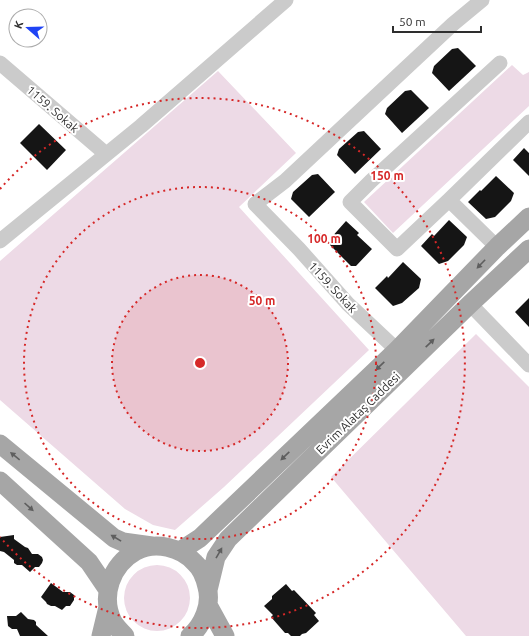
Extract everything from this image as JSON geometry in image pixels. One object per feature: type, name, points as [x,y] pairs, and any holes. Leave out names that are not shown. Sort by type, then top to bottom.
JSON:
[{"type":"main road","points":[[0,444],[114,538],[123,542],[180,551],[200,538],[397,350],[497,246],[529,217]]},
{"type":"main road","name":"Evrim Alataş Caddesi","points":[[190,636],[196,631],[204,619],[216,557],[228,539],[470,304],[529,249]]},
{"type":"main road","points":[[0,481],[89,562],[108,598],[114,623],[125,636]]},
{"type":"main road","points":[[102,636],[113,574],[123,560],[137,551],[162,547],[184,553],[196,563],[204,576],[208,598],[225,636]]},
{"type":"street","points":[[0,241],[141,126],[286,0]]},
{"type":"street","name":"1159. Sokak","points":[[397,350],[348,304],[256,204],[285,181],[453,24],[482,0]]},
{"type":"street","name":"1159. Sokak","points":[[0,63],[106,154]]},
{"type":"street","points":[[500,63],[350,202],[397,249],[529,122]]},
{"type":"street","points":[[449,200],[497,246]]},
{"type":"street","points":[[470,304],[529,365]]},
{"type":"shaded area","points":[[512,65],[523,75],[529,72],[529,106],[393,233],[364,202]]},
{"type":"shaded area","points":[[218,71],[296,153],[239,207],[369,350],[224,487],[175,530],[153,525],[125,509],[0,400],[0,261]]},
{"type":"shaded area","points":[[476,334],[529,387],[529,636],[466,636],[331,477]]},
{"type":"shaded area","points":[[157,565],[170,568],[180,575],[187,585],[190,598],[187,611],[180,621],[170,628],[157,631],[144,628],[134,621],[127,611],[124,598],[127,585],[134,575],[144,568]]},
{"type":"building","points":[[458,48],[476,66],[449,91],[432,73],[434,66],[452,49]]},
{"type":"building","points":[[411,90],[429,108],[402,133],[385,114],[387,108],[405,91]]},
{"type":"building","points":[[39,124],[66,150],[47,170],[20,143]]},
{"type":"building","points":[[364,131],[381,149],[355,174],[337,155],[339,149],[358,132]]},
{"type":"building","points":[[524,148],[529,153],[529,176],[513,160]]},
{"type":"building","points":[[318,174],[335,192],[309,217],[291,199],[293,192],[312,175]]},
{"type":"building","points":[[496,176],[514,193],[511,201],[495,217],[486,219],[468,202]]},
{"type":"building","points":[[449,220],[467,237],[464,245],[448,261],[439,264],[421,246],[432,234],[434,236]]},
{"type":"building","points":[[346,221],[359,233],[357,235],[372,249],[356,266],[351,266],[330,245],[330,239]]},
{"type":"building","points":[[403,262],[421,279],[419,288],[402,303],[393,306],[375,288],[387,276],[388,278]]},
{"type":"building","points":[[529,298],[529,327],[515,312]]},
{"type":"building","points":[[14,535],[14,539],[28,548],[32,554],[38,554],[42,557],[43,560],[39,567],[35,567],[30,572],[22,565],[17,565],[14,563],[14,560],[4,552],[0,551],[0,537]]},
{"type":"building","points":[[51,583],[63,592],[70,592],[74,595],[74,600],[70,606],[66,606],[62,610],[47,604],[41,597]]},
{"type":"building","points":[[286,584],[292,591],[294,590],[316,613],[314,615],[319,621],[306,633],[300,636],[291,636],[288,633],[285,633],[271,617],[273,615],[264,606],[272,599],[272,596]]},
{"type":"building","points":[[21,612],[28,619],[34,620],[36,625],[48,636],[20,636],[17,629],[12,629],[8,626],[7,616],[16,616]]}]
